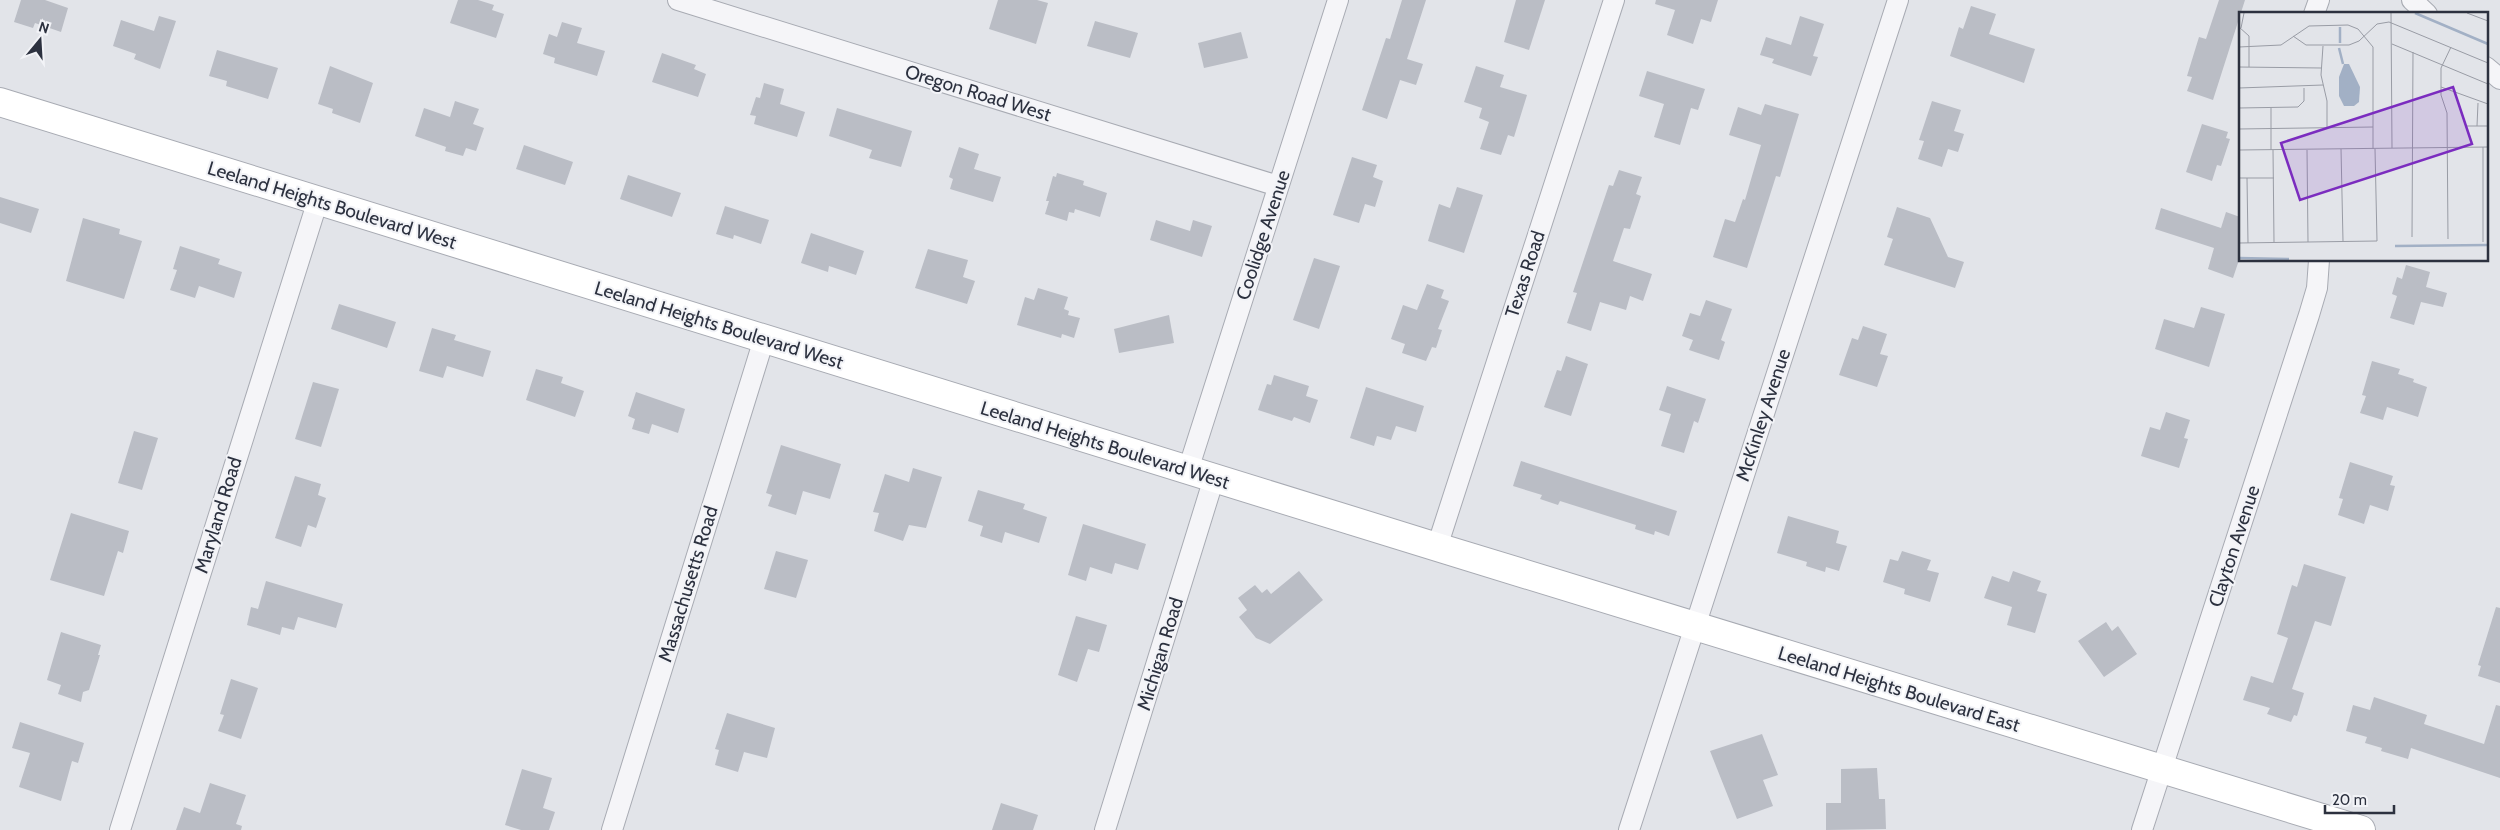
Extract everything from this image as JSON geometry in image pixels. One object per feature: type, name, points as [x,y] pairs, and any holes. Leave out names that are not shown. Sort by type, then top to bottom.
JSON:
[{"type":"main road","name":"Leeland Heights Boulevard West","points":[[0,102],[1437,547]]},
{"type":"main road","name":"Leeland Heights Boulevard East","points":[[1437,547],[2361,830]]},
{"type":"street","name":"Oregon Road West","points":[[678,0],[1278,186]]},
{"type":"street","name":"Coolidge Avenue","points":[[1188,470],[1338,0]]},
{"type":"street","name":"Texas Road","points":[[1437,547],[1614,0]]},
{"type":"street","name":"McKinley Avenue","points":[[1629,830],[1898,0]]},
{"type":"street","points":[[2315,12],[2319,0]]},
{"type":"street","points":[[2412,0],[2426,12]]},
{"type":"street","points":[[2488,69],[2500,79]]},
{"type":"street","name":"Maryland Road","points":[[120,830],[318,200]]},
{"type":"street","name":"Clayton Avenue","points":[[2142,830],[2309,315],[2316,288],[2319,261]]},
{"type":"street","name":"Massachusetts Road","points":[[612,830],[764,339]]},
{"type":"street","name":"Michigan Road","points":[[1105,830],[1214,478]]},
{"type":"building","points":[[21,0],[45,0],[68,8],[61,32],[35,23],[33,28],[14,22]]},
{"type":"building","points":[[458,0],[478,0],[494,5],[492,10],[504,14],[496,38],[450,23]]},
{"type":"building","points":[[998,0],[1037,0],[1048,3],[1036,44],[989,29]]},
{"type":"building","points":[[1402,0],[1426,0],[1407,59],[1423,64],[1416,85],[1400,80],[1387,119],[1362,110],[1386,38],[1390,39]]},
{"type":"building","points":[[1516,0],[1545,0],[1529,50],[1504,42]]},
{"type":"building","points":[[1656,0],[1718,0],[1711,22],[1701,19],[1693,44],[1667,35],[1675,10],[1655,4]]},
{"type":"building","points":[[2219,0],[2245,0],[2241,12],[2239,12],[2239,19],[2213,100],[2187,91],[2192,77],[2187,76],[2199,37],[2206,39]]},
{"type":"building","points":[[1971,6],[1996,14],[1989,34],[2035,49],[2024,83],[1950,56],[1959,27],[1963,29]]},
{"type":"building","points":[[159,16],[176,21],[160,69],[134,59],[136,54],[113,46],[121,20],[154,31]]},
{"type":"building","points":[[1800,16],[1824,24],[1813,56],[1818,57],[1811,76],[1772,63],[1774,59],[1760,55],[1766,37],[1791,45]]},
{"type":"building","points":[[1095,21],[1138,33],[1130,58],[1087,46]]},
{"type":"building","points":[[562,22],[582,28],[577,43],[605,51],[597,76],[554,63],[555,58],[543,54],[549,34],[557,37]]},
{"type":"building","points":[[1241,32],[1248,58],[1204,68],[1198,43]]},
{"type":"building","points":[[217,50],[278,68],[268,99],[226,86],[227,81],[209,76]]},
{"type":"building","points":[[662,53],[696,65],[694,69],[706,74],[698,97],[652,82]]},
{"type":"building","points":[[330,66],[373,83],[360,123],[332,113],[333,109],[318,104]]},
{"type":"building","points":[[1476,66],[1504,75],[1500,87],[1527,95],[1514,137],[1508,135],[1501,155],[1480,149],[1489,122],[1479,118],[1482,108],[1464,102]]},
{"type":"building","points":[[1647,71],[1705,89],[1698,110],[1691,108],[1680,145],[1654,137],[1664,104],[1639,96]]},
{"type":"building","points":[[764,83],[784,89],[780,104],[805,112],[797,137],[754,124],[756,116],[750,115],[756,97],[760,98]]},
{"type":"building","points":[[455,101],[479,109],[473,124],[484,128],[476,151],[466,148],[463,156],[445,151],[446,147],[415,136],[424,108],[450,117]]},
{"type":"building","points":[[1932,101],[1961,110],[1954,131],[1964,134],[1958,152],[1948,149],[1942,167],[1918,159],[1924,141],[1919,140]]},
{"type":"building","points":[[1765,104],[1799,114],[1780,177],[1776,176],[1747,268],[1713,257],[1725,219],[1735,222],[1743,199],[1745,200],[1761,145],[1729,135],[1738,107],[1761,115]]},
{"type":"building","points":[[837,108],[912,131],[901,167],[869,158],[872,150],[829,136]]},
{"type":"building","points":[[2202,124],[2228,132],[2226,138],[2230,139],[2221,166],[2217,165],[2212,181],[2186,172]]},
{"type":"building","points":[[524,145],[573,162],[565,185],[516,169]]},
{"type":"building","points":[[959,147],[979,154],[974,169],[1001,177],[993,202],[950,189],[953,179],[949,177]]},
{"type":"building","points":[[1352,157],[1377,165],[1373,177],[1383,181],[1375,207],[1365,204],[1359,223],[1333,215]]},
{"type":"building","points":[[1619,170],[1642,177],[1636,194],[1641,196],[1630,229],[1624,228],[1613,261],[1652,274],[1643,301],[1630,296],[1626,310],[1600,302],[1591,331],[1567,323],[1577,293],[1573,292],[1593,232],[1609,185],[1613,186]]},
{"type":"building","points":[[1057,173],[1084,181],[1083,185],[1107,193],[1100,217],[1075,209],[1074,213],[1069,212],[1067,221],[1045,214],[1049,201],[1046,201],[1053,176],[1056,177]]},
{"type":"building","points":[[628,175],[681,193],[672,217],[620,199]]},
{"type":"building","points":[[1457,187],[1483,195],[1464,253],[1428,241],[1439,204],[1450,208]]},
{"type":"building","points":[[0,197],[39,209],[31,233],[0,223]]},
{"type":"building","points":[[725,206],[769,220],[761,244],[734,235],[733,239],[716,234]]},
{"type":"building","points":[[1897,207],[1930,218],[1948,257],[1964,262],[1955,288],[1884,265],[1893,239],[1887,237]]},
{"type":"building","points":[[2161,208],[2221,228],[2226,212],[2239,217],[2239,260],[2233,278],[2208,269],[2214,248],[2155,229]]},
{"type":"building","points":[[83,218],[120,229],[119,234],[142,241],[124,299],[66,281]]},
{"type":"building","points":[[1156,220],[1190,231],[1193,220],[1212,226],[1202,257],[1150,240]]},
{"type":"building","points":[[811,233],[864,251],[856,275],[829,266],[828,272],[801,263]]},
{"type":"building","points":[[180,246],[220,259],[218,264],[242,272],[234,298],[199,286],[195,298],[170,290],[177,270],[173,269]]},
{"type":"building","points":[[928,249],[968,260],[963,277],[975,281],[967,304],[915,288]]},
{"type":"building","points":[[1314,258],[1340,266],[1319,329],[1293,320]]},
{"type":"building","points":[[2406,265],[2430,272],[2426,287],[2447,293],[2443,307],[2421,302],[2414,325],[2390,318],[2397,296],[2392,294],[2397,277],[2402,279]]},
{"type":"building","points":[[1427,284],[1444,290],[1441,298],[1449,301],[1438,329],[1442,330],[1436,348],[1432,347],[1426,361],[1402,353],[1405,344],[1391,339],[1403,305],[1417,310]]},
{"type":"building","points":[[1038,288],[1068,297],[1064,309],[1069,311],[1068,315],[1080,318],[1074,338],[1062,334],[1061,338],[1017,325],[1025,297],[1034,300]]},
{"type":"building","points":[[1706,300],[1732,309],[1721,340],[1725,342],[1719,360],[1689,350],[1693,340],[1682,336],[1690,313],[1700,316]]},
{"type":"building","points":[[339,304],[396,322],[387,348],[331,329]]},
{"type":"building","points":[[2201,307],[2225,314],[2209,367],[2155,349],[2164,319],[2194,328]]},
{"type":"building","points":[[1169,315],[1174,343],[1119,353],[1114,329]]},
{"type":"building","points":[[1863,326],[1887,334],[1880,354],[1888,356],[1877,387],[1839,375],[1852,338],[1858,340]]},
{"type":"building","points":[[432,328],[456,335],[454,340],[491,351],[483,377],[447,366],[443,378],[419,371]]},
{"type":"building","points":[[1566,356],[1588,364],[1571,416],[1544,407],[1557,370],[1561,371]]},
{"type":"building","points":[[2372,361],[2400,369],[2398,374],[2414,379],[2413,382],[2427,387],[2418,417],[2387,407],[2383,420],[2360,413],[2366,396],[2362,395]]},
{"type":"building","points":[[536,369],[563,377],[561,383],[584,391],[575,417],[526,400]]},
{"type":"building","points":[[1274,375],[1309,386],[1306,396],[1318,400],[1310,423],[1294,417],[1292,421],[1258,410],[1267,384],[1271,385]]},
{"type":"building","points":[[313,382],[339,389],[321,447],[295,439]]},
{"type":"building","points":[[1667,386],[1706,399],[1698,423],[1694,421],[1684,453],[1661,446],[1671,414],[1659,410]]},
{"type":"building","points":[[1366,387],[1424,406],[1416,432],[1396,426],[1391,440],[1377,436],[1374,446],[1350,438]]},
{"type":"building","points":[[636,392],[685,409],[678,433],[652,424],[649,434],[632,429],[635,419],[628,416]]},
{"type":"building","points":[[2166,412],[2190,420],[2184,438],[2188,439],[2179,468],[2141,456],[2150,427],[2160,430]]},
{"type":"building","points":[[134,431],[158,438],[142,490],[118,483]]},
{"type":"building","points":[[781,445],[841,464],[830,499],[803,491],[796,515],[768,506],[772,495],[766,493]]},
{"type":"building","points":[[1521,461],[1677,511],[1669,536],[1655,531],[1654,535],[1635,529],[1636,525],[1560,501],[1558,505],[1540,499],[1542,495],[1513,486]]},
{"type":"building","points":[[2350,462],[2393,476],[2390,485],[2395,486],[2388,511],[2370,505],[2364,524],[2338,515],[2343,499],[2339,498]]},
{"type":"building","points":[[913,468],[942,477],[926,528],[909,525],[903,541],[874,531],[879,513],[873,512],[885,474],[909,482]]},
{"type":"building","points":[[295,476],[321,484],[318,495],[326,498],[316,528],[308,525],[301,547],[275,538]]},
{"type":"building","points":[[978,490],[1025,504],[1023,509],[1047,517],[1039,543],[1005,532],[1002,543],[980,536],[983,526],[968,521]]},
{"type":"building","points":[[71,513],[129,531],[123,553],[118,551],[104,596],[50,580]]},
{"type":"building","points":[[1788,516],[1839,531],[1836,543],[1847,546],[1839,571],[1826,567],[1825,572],[1806,566],[1807,562],[1777,553]]},
{"type":"building","points":[[1083,524],[1146,544],[1138,570],[1115,563],[1112,574],[1090,567],[1086,581],[1068,575]]},
{"type":"building","points":[[776,551],[808,560],[796,598],[764,589]]},
{"type":"building","points":[[1902,551],[1931,560],[1927,570],[1939,573],[1930,602],[1904,594],[1905,589],[1883,582],[1890,559],[1898,561]]},
{"type":"building","points":[[2304,564],[2346,577],[2331,626],[2315,621],[2292,689],[2304,693],[2297,716],[2294,715],[2291,722],[2267,714],[2270,708],[2243,700],[2251,676],[2273,683],[2288,638],[2277,634],[2292,585],[2297,587]]},
{"type":"building","points":[[1299,571],[1323,600],[1270,644],[1256,638],[1239,617],[1247,610],[1238,598],[1255,585],[1262,593],[1267,589],[1271,594]]},
{"type":"building","points":[[2013,571],[2041,581],[2037,591],[2047,594],[2035,633],[2007,625],[2012,607],[1984,598],[1992,576],[2009,582]]},
{"type":"building","points":[[266,581],[343,604],[336,628],[298,617],[294,630],[282,627],[280,635],[247,625],[251,607],[258,609]]},
{"type":"building","points":[[2496,607],[2500,608],[2500,683],[2478,676],[2481,666],[2478,665]]},
{"type":"building","points":[[1076,616],[1107,625],[1099,652],[1088,649],[1077,682],[1058,675]]},
{"type":"building","points":[[2106,622],[2112,631],[2118,626],[2137,654],[2104,677],[2078,641]]},
{"type":"building","points":[[61,632],[101,645],[98,655],[100,655],[89,690],[83,692],[81,702],[58,694],[61,685],[47,680]]},
{"type":"building","points":[[231,679],[258,688],[241,739],[218,731],[224,715],[220,714]]},
{"type":"building","points":[[2374,697],[2427,715],[2424,724],[2484,744],[2496,705],[2500,706],[2500,778],[2411,748],[2408,759],[2381,751],[2382,748],[2365,743],[2367,737],[2346,731],[2353,705],[2370,710]]},
{"type":"building","points":[[727,713],[775,728],[767,758],[744,752],[738,772],[715,765],[719,750],[715,749]]},
{"type":"building","points":[[20,722],[84,743],[78,763],[72,761],[61,801],[19,787],[30,753],[12,748]]},
{"type":"building","points":[[1762,734],[1778,775],[1763,780],[1773,806],[1737,819],[1710,751]]},
{"type":"building","points":[[1877,768],[1879,799],[1885,799],[1886,829],[1826,830],[1826,803],[1841,803],[1841,769]]},
{"type":"building","points":[[522,769],[552,778],[543,808],[555,812],[549,830],[521,830],[505,825]]},
{"type":"building","points":[[210,783],[246,795],[236,824],[242,826],[241,830],[176,830],[184,807],[200,813]]},
{"type":"building","points":[[1001,803],[1038,815],[1033,830],[992,830]]}]
